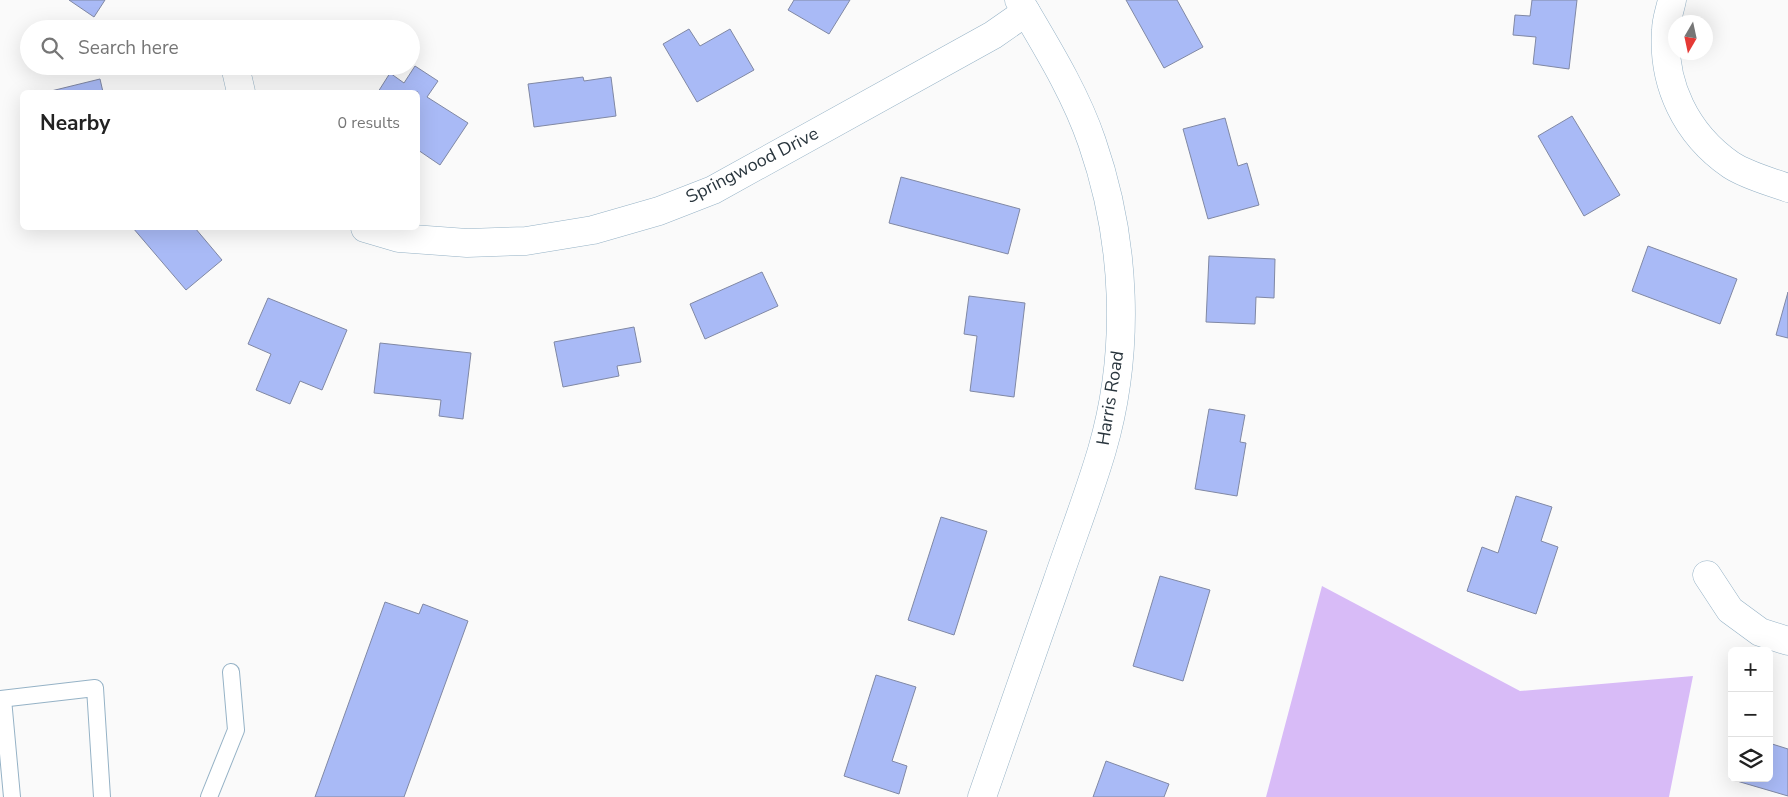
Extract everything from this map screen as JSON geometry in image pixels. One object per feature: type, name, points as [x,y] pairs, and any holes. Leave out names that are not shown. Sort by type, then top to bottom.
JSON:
[{"type":"street","points":[[1672,0],[1666,29],[1666,63],[1674,96],[1690,125],[1711,149],[1732,166],[1758,178],[1788,188]]},
{"type":"street","name":"Springwood Drive","points":[[372,230],[399,238],[467,243],[526,241],[593,230],[659,212],[713,190],[993,35],[1023,6]]},
{"type":"street","name":"Harris Road","points":[[982,797],[1102,449],[1115,388],[1121,326],[1119,263],[1109,202],[1092,141],[1067,82],[1023,6]]},
{"type":"street","points":[[237,75],[241,90]]},
{"type":"street","points":[[1707,575],[1730,610],[1760,632],[1788,641]]},
{"type":"lane","points":[[209,797],[236,730],[231,672]]},
{"type":"lane","points":[[12,797],[2,699],[95,688],[102,797]]},
{"type":"shaded area","points":[[1322,586],[1520,691],[1693,676],[1669,797],[1266,797]]},
{"type":"building","points":[[69,0],[105,0],[94,17]]},
{"type":"building","points":[[794,0],[850,0],[829,34],[788,10]]},
{"type":"building","points":[[1126,0],[1177,0],[1203,47],[1164,68]]},
{"type":"building","points":[[1532,0],[1577,0],[1569,69],[1533,64],[1536,37],[1513,35],[1515,15],[1530,16]]},
{"type":"building","points":[[689,29],[700,46],[730,29],[754,70],[697,102],[663,44]]},
{"type":"building","points":[[420,69],[438,81],[427,97],[468,123],[440,165],[420,151],[420,90],[379,90],[389,75],[393,75],[404,83],[409,75],[420,75]]},
{"type":"building","points":[[583,77],[584,81],[611,77],[616,116],[534,127],[528,84]]},
{"type":"building","points":[[100,79],[103,90],[55,90]]},
{"type":"building","points":[[1572,116],[1620,195],[1584,216],[1538,136]]},
{"type":"building","points":[[1225,118],[1238,166],[1247,163],[1259,205],[1208,219],[1183,129]]},
{"type":"building","points":[[901,177],[1020,209],[1008,254],[889,223]]},
{"type":"building","points":[[135,230],[197,230],[222,260],[186,290]]},
{"type":"building","points":[[1648,246],[1737,279],[1720,324],[1632,291]]},
{"type":"building","points":[[1209,256],[1275,259],[1274,298],[1256,297],[1255,324],[1206,322]]},
{"type":"building","points":[[762,272],[778,306],[705,339],[690,304]]},
{"type":"building","points":[[1788,292],[1788,338],[1776,335]]},
{"type":"building","points":[[969,296],[1025,303],[1014,397],[970,391],[977,336],[964,334]]},
{"type":"building","points":[[268,298],[347,330],[322,390],[300,381],[290,404],[256,390],[271,354],[248,344]]},
{"type":"building","points":[[634,327],[641,362],[617,366],[619,376],[563,387],[554,342]]},
{"type":"building","points":[[380,343],[471,353],[463,419],[439,416],[441,400],[374,393]]},
{"type":"building","points":[[1209,409],[1245,415],[1240,442],[1246,443],[1237,496],[1195,489]]},
{"type":"building","points":[[1516,496],[1552,507],[1541,541],[1558,547],[1536,614],[1467,591],[1482,547],[1498,553]]},
{"type":"building","points":[[941,517],[987,531],[954,635],[908,620]]},
{"type":"building","points":[[1160,576],[1210,590],[1183,681],[1133,666]]},
{"type":"building","points":[[385,602],[419,614],[423,604],[468,621],[404,797],[315,797]]},
{"type":"building","points":[[876,675],[916,687],[892,761],[907,766],[899,794],[844,776]]},
{"type":"building","points":[[1773,744],[1788,749],[1788,796],[1740,782],[1773,782]]},
{"type":"building","points":[[1106,761],[1169,784],[1164,797],[1093,797]]}]
